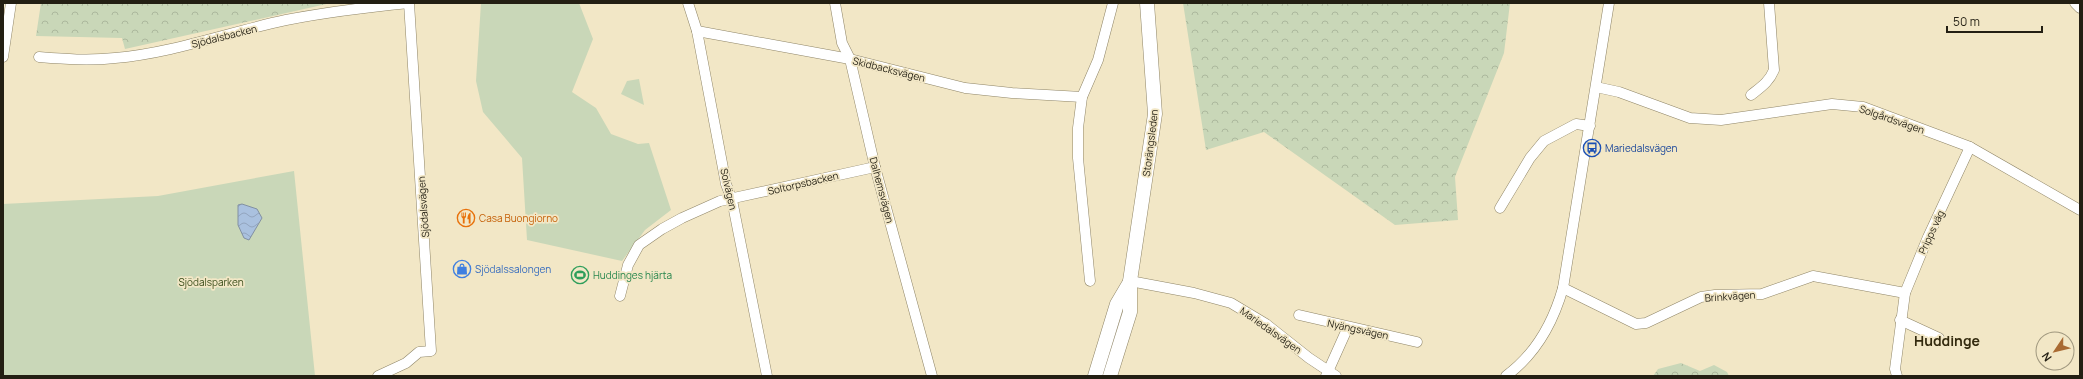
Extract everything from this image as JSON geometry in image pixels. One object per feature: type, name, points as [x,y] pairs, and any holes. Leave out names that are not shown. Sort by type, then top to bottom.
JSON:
[{"type":"main road","name":"Storängsleden","points":[[1110,376],[1130,312],[1130,281],[1155,114],[1147,3]]},
{"type":"main road","name":"Storängsleden","points":[[1095,376],[1117,304],[1130,281]]},
{"type":"street","points":[[3,57],[11,3]]},
{"type":"street","name":"Sjödalsbacken","points":[[39,57],[90,60],[135,56],[183,46],[285,20],[337,11],[410,3]]},
{"type":"street","name":"Sjödalsvägen","points":[[378,376],[406,363],[419,352],[431,351],[410,3]]},
{"type":"street","name":"Solvägen","points":[[688,3],[697,31],[726,184],[732,200],[767,376]]},
{"type":"street","name":"Dalhemsvägen","points":[[835,3],[842,43],[850,60],[875,167],[932,376]]},
{"type":"street","points":[[1090,281],[1078,158],[1078,128],[1082,97],[1098,60],[1113,3]]},
{"type":"street","points":[[1506,376],[1527,358],[1543,336],[1555,314],[1563,288],[1609,3]]},
{"type":"street","points":[[1751,95],[1770,79],[1774,70],[1769,3]]},
{"type":"street","points":[[2075,3],[2080,8]]},
{"type":"street","name":"Skidbacksvägen","points":[[697,31],[850,60],[965,88],[1012,93],[1082,97]]},
{"type":"street","name":"Solgårdsvägen","points":[[1596,88],[1619,92],[1690,118],[1706,120],[1729,119],[1832,104],[1859,106],[1881,112],[1970,147],[2080,210]]},
{"type":"street","points":[[1500,208],[1530,158],[1544,141],[1576,124],[1590,126]]},
{"type":"street","name":"Pripps väg","points":[[1897,376],[1895,369],[1900,320],[1905,293],[1928,237],[1970,147]]},
{"type":"street","name":"Soltorpsbacken","points":[[620,296],[628,265],[639,245],[662,229],[682,218],[720,201],[732,200],[875,167]]},
{"type":"street","name":"Brinkvägen","points":[[1563,288],[1636,324],[1646,323],[1701,298],[1715,295],[1762,294],[1778,290],[1802,279],[1813,276],[1905,293]]},
{"type":"street","name":"Mariedalsvägen","points":[[1130,281],[1194,293],[1231,303],[1261,321],[1330,374]]},
{"type":"street","name":"Nyängsvägen","points":[[1299,315],[1417,342]]},
{"type":"street","points":[[1900,320],[1939,338]]},
{"type":"street","points":[[1330,374],[1348,327]]},
{"type":"green space","points":[[41,3],[331,3],[125,49],[122,38],[36,36]]},
{"type":"green space","points":[[481,3],[579,3],[593,39],[572,92],[596,108],[611,134],[638,144],[649,143],[671,210],[645,230],[622,261],[527,240],[522,158],[483,112],[476,81]]},
{"type":"green space","points":[[1183,3],[1510,3],[1504,53],[1455,177],[1458,220],[1395,225],[1264,132],[1206,150]]},
{"type":"green space","points":[[639,79],[644,105],[621,94],[627,81]]},
{"type":"green space","name":"Sjödalsparken","points":[[294,171],[315,376],[3,376],[3,204],[158,196]]},
{"type":"green space","points":[[1681,363],[1700,371],[1714,365],[1727,372],[1729,376],[1653,376],[1658,369]]},
{"type":"water","points":[[242,204],[257,209],[262,218],[249,240],[244,238],[238,225],[238,205]]},
{"type":"place","name":"Mariedalsvägen","points":[[1592,148]]},
{"type":"place","name":"Casa Buongiorno","points":[[466,218]]},
{"type":"place","name":"Sjödalssalongen","points":[[462,269]]},
{"type":"place","name":"Huddinges hjärta","points":[[580,275]]},
{"type":"district","name":"Huddinge","points":[[1947,341]]}]
